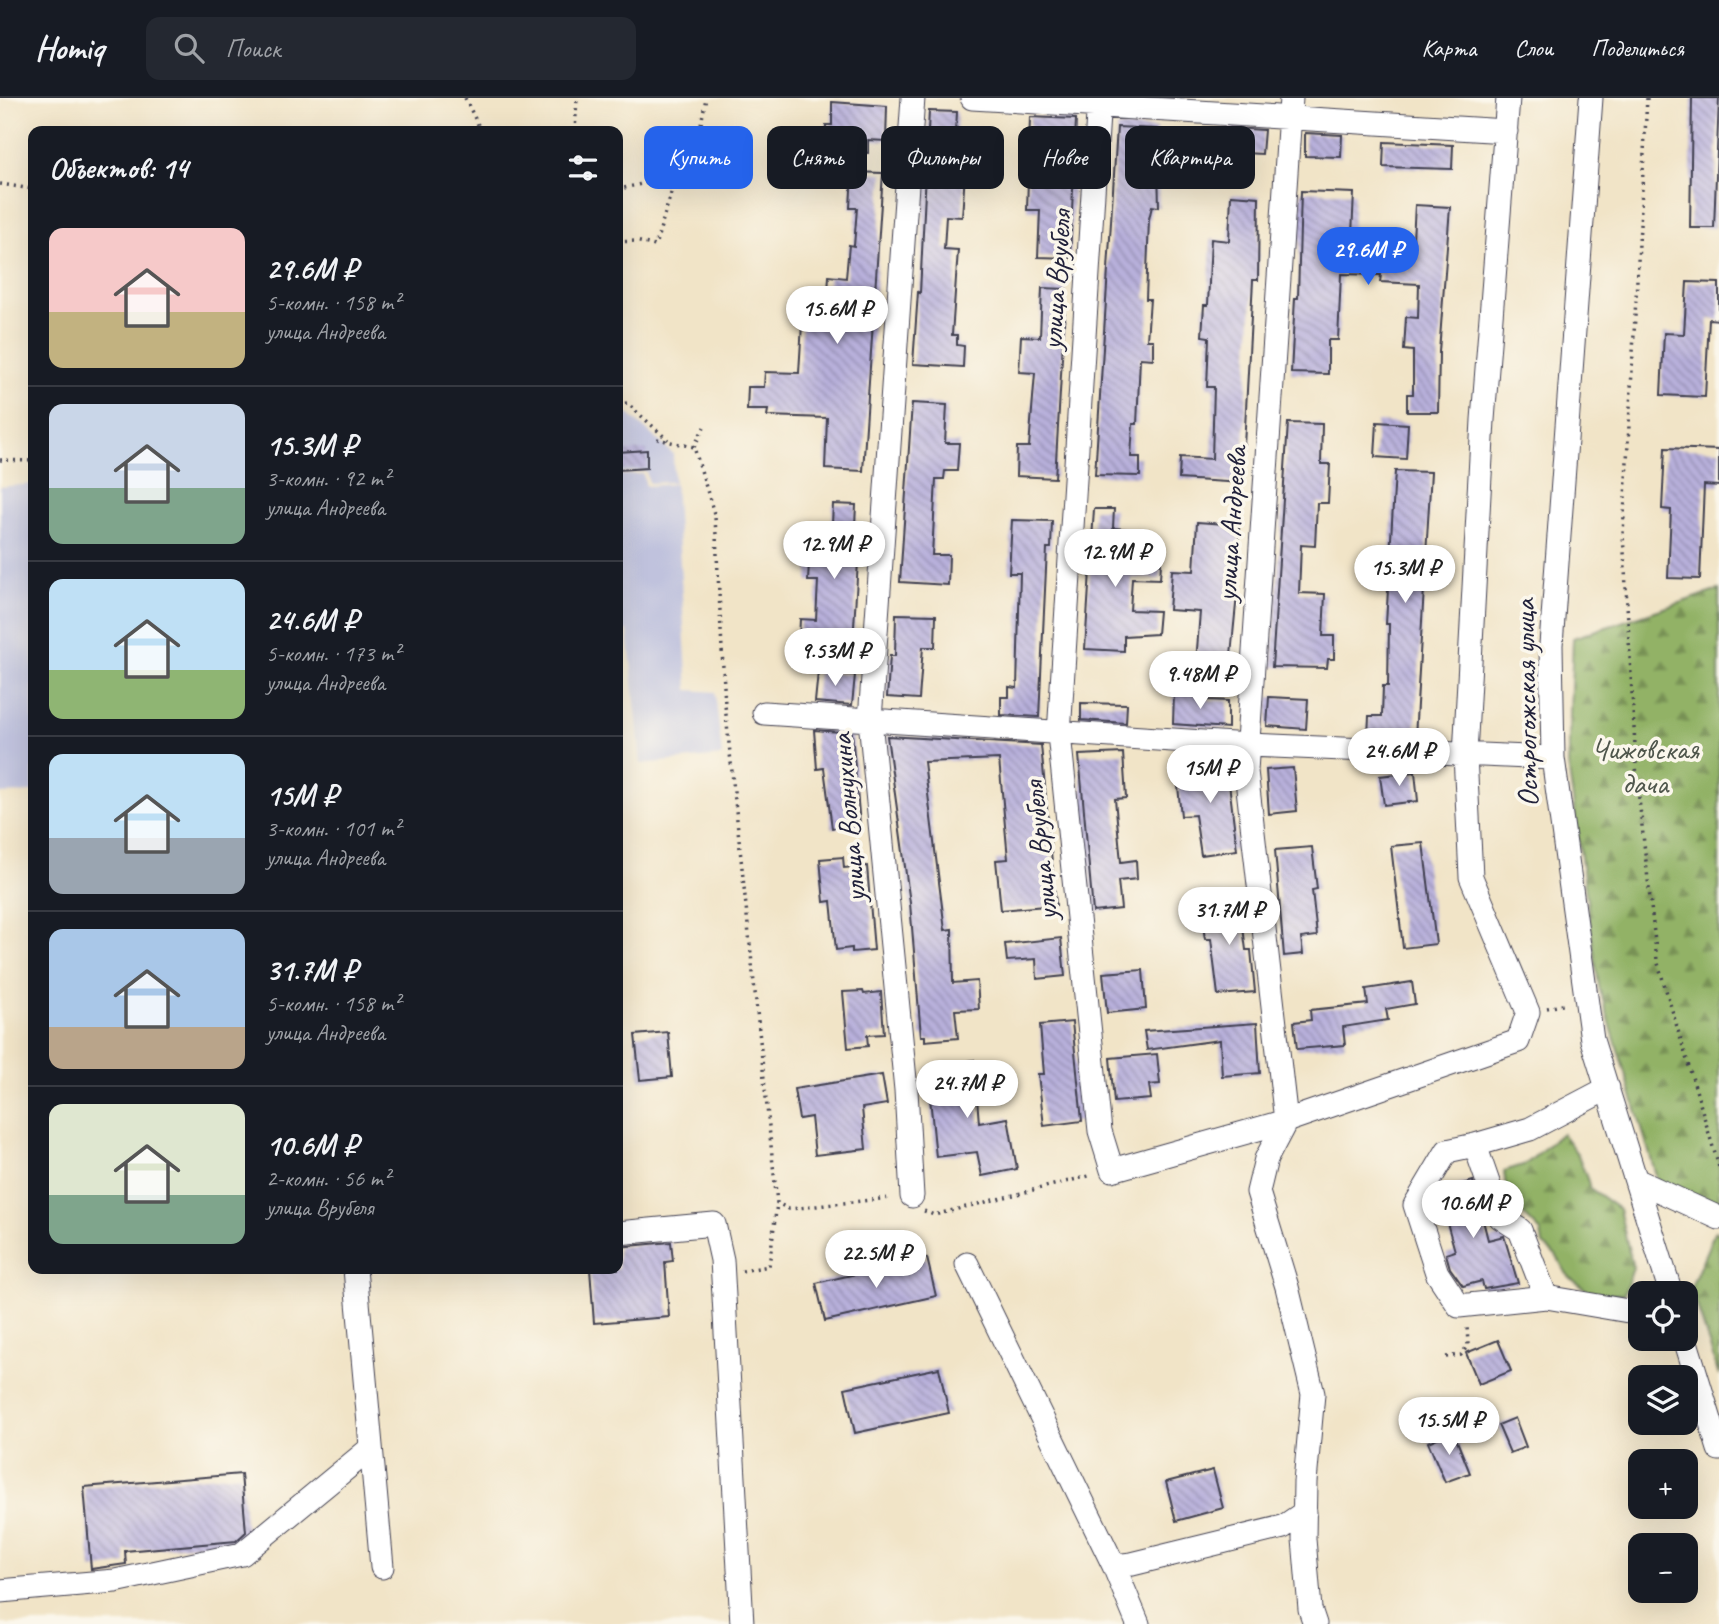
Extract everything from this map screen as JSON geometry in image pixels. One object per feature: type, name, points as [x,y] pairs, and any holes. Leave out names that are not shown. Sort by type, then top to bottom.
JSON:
[{"type":"street","name":"улица Волнухина","points":[[912,1196],[904,1076],[870,720],[913,98]]},
{"type":"street","points":[[972,98],[1290,107],[1506,131]]},
{"type":"street","points":[[1112,1170],[1286,1121],[1518,1041],[1528,1012],[1471,877],[1465,755],[1483,420],[1508,98]]},
{"type":"street","name":"Острогожская улица","points":[[1591,98],[1551,645],[1553,758],[1592,1040],[1667,1281]]},
{"type":"street","name":"улица Врубеля","points":[[1099,103],[1059,734],[1100,1131],[1112,1170]]},
{"type":"street","name":"улица Андреева","points":[[1286,1121],[1246,771],[1290,107]]},
{"type":"street","points":[[764,713],[1248,745],[1553,758]]},
{"type":"street","points":[[1608,1088],[1530,1129],[1447,1151],[1415,1205],[1437,1273],[1459,1306],[1546,1297],[1628,1311]]},
{"type":"street","points":[[1286,1121],[1266,1159],[1258,1192],[1287,1287],[1313,1394],[1305,1512],[1310,1609],[1315,1624]]},
{"type":"street","points":[[1475,1145],[1500,1217],[1520,1230],[1546,1297]]},
{"type":"street","points":[[1636,1180],[1719,1218]]},
{"type":"street","points":[[623,1233],[715,1224],[723,1274],[743,1624]]},
{"type":"street","points":[[967,1264],[1114,1566],[1138,1624]]},
{"type":"street","points":[[355,1274],[382,1567]]},
{"type":"street","points":[[1689,1351],[1719,1449]]},
{"type":"street","points":[[0,1591],[115,1581],[242,1553],[371,1448]]},
{"type":"street","points":[[1114,1566],[1283,1527],[1305,1512]]},
{"type":"path","points":[[465,98],[479,126]]},
{"type":"path","points":[[575,126],[577,98]]},
{"type":"path","points":[[701,126],[706,98]]},
{"type":"path","points":[[1647,98],[1623,534],[1637,781],[1657,960],[1719,1167]]},
{"type":"path","points":[[623,188],[644,183]]},
{"type":"path","points":[[0,184],[28,189]]},
{"type":"path","points":[[623,241],[636,240],[655,246],[672,189]]},
{"type":"path","points":[[623,403],[627,403],[670,442]]},
{"type":"path","points":[[704,427],[694,447],[715,517],[725,705],[777,1203],[769,1266],[723,1274]]},
{"type":"path","points":[[657,439],[694,447]]},
{"type":"path","points":[[0,460],[28,461]]},
{"type":"path","points":[[1528,1012],[1585,1000]]},
{"type":"path","points":[[777,1203],[789,1209],[912,1196],[920,1209],[934,1215],[1112,1170]]},
{"type":"path","points":[[1446,1357],[1461,1355],[1468,1345],[1467,1306]]},
{"type":"shaded area","points":[[623,409],[673,454],[674,482],[649,483],[646,471],[623,473]]},
{"type":"shaded area","points":[[643,474],[646,486],[675,484],[688,690],[715,692],[722,756],[641,764],[628,631],[623,631],[623,475]]},
{"type":"shaded area","points":[[28,484],[28,792],[0,794],[0,487]]},
{"type":"green space","name":"Чижовская дача","points":[[1719,590],[1719,1213],[1659,1185],[1599,987],[1568,764],[1573,638]]},
{"type":"green space","points":[[1562,1133],[1578,1155],[1591,1189],[1619,1209],[1633,1268],[1624,1294],[1593,1295],[1568,1276],[1556,1255],[1543,1245],[1541,1232],[1507,1198],[1504,1171],[1526,1164]]},
{"type":"green space","points":[[1715,1231],[1719,1234],[1719,1376],[1698,1309],[1698,1281],[1694,1281]]},
{"type":"building","points":[[1692,98],[1719,98],[1714,228],[1690,228]]},
{"type":"building","points":[[832,102],[887,106],[886,126],[881,126],[881,141],[868,140],[868,153],[867,126],[826,126],[832,125]]},
{"type":"building","points":[[929,111],[957,112],[956,126],[928,126]]},
{"type":"building","points":[[1030,117],[1076,119],[1076,126],[1030,126]]},
{"type":"building","points":[[1117,127],[1125,127],[1125,189],[1159,189],[1159,207],[1152,206],[1149,219],[1146,299],[1150,299],[1147,340],[1153,340],[1153,359],[1140,358],[1137,424],[1133,424],[1131,457],[1140,457],[1140,476],[1095,475]]},
{"type":"building","points":[[1255,129],[1264,130],[1262,154],[1255,154]]},
{"type":"building","points":[[1305,133],[1342,135],[1341,157],[1305,156]]},
{"type":"building","points":[[1384,142],[1453,145],[1452,169],[1383,167]]},
{"type":"building","points":[[867,172],[881,173],[863,471],[825,469],[827,418],[767,416],[768,410],[747,410],[748,387],[764,387],[765,372],[799,373],[802,324],[826,325],[829,276],[846,278],[849,245],[854,246],[857,208],[850,208],[851,189],[867,189]]},
{"type":"building","points":[[925,189],[964,189],[962,217],[946,216],[944,249],[958,250],[952,335],[957,335],[957,345],[964,346],[963,367],[913,364],[918,292],[920,293]]},
{"type":"building","points":[[1028,189],[1073,189],[1070,258],[1038,257],[1040,210],[1027,210]]},
{"type":"building","points":[[1301,191],[1354,193],[1351,255],[1412,257],[1415,205],[1450,207],[1439,352],[1438,412],[1407,412],[1407,394],[1413,394],[1413,351],[1404,350],[1406,317],[1418,318],[1419,284],[1380,282],[1381,275],[1341,274],[1338,340],[1328,340],[1328,374],[1291,373],[1295,298],[1298,298]]},
{"type":"building","points":[[1231,195],[1259,197],[1258,280],[1253,280],[1242,483],[1179,479],[1180,457],[1212,459],[1214,387],[1207,387],[1209,337],[1202,336],[1204,305],[1208,305],[1211,239],[1229,241]]},
{"type":"building","points":[[1687,282],[1719,283],[1719,320],[1709,319],[1705,397],[1661,395],[1664,333],[1684,334]]},
{"type":"building","points":[[1042,288],[1066,289],[1055,478],[1016,476],[1017,447],[1029,447],[1035,373],[1019,372],[1021,336],[1040,337]]},
{"type":"building","points":[[912,403],[947,405],[945,443],[959,443],[957,471],[945,471],[944,479],[936,479],[932,555],[949,555],[948,585],[900,582]]},
{"type":"building","points":[[1377,422],[1408,424],[1406,459],[1375,457]]},
{"type":"building","points":[[1288,423],[1322,424],[1321,464],[1330,464],[1328,503],[1317,503],[1315,546],[1301,545],[1299,593],[1325,594],[1323,636],[1334,636],[1334,659],[1328,659],[1327,668],[1272,667]]},
{"type":"building","points":[[1665,448],[1719,450],[1719,486],[1704,485],[1700,579],[1668,578],[1671,510],[1662,509]]},
{"type":"building","points":[[647,450],[647,468],[623,470],[623,452]]},
{"type":"building","points":[[1395,471],[1431,472],[1415,737],[1368,736],[1369,716],[1382,716],[1383,686],[1388,686],[1389,624],[1386,624]]},
{"type":"building","points":[[833,504],[856,505],[854,545],[859,545],[853,643],[799,640],[800,619],[816,620],[818,581],[808,581],[810,543],[831,544]]},
{"type":"building","points":[[1094,509],[1114,509],[1113,528],[1126,529],[1124,561],[1161,563],[1160,579],[1132,578],[1130,610],[1159,611],[1157,634],[1124,636],[1124,651],[1085,649]]},
{"type":"building","points":[[1012,520],[1052,521],[1051,548],[1047,548],[1039,717],[1001,715],[1001,697],[1009,697],[1009,687],[1017,688],[1020,573],[1009,573]]},
{"type":"building","points":[[1197,522],[1239,525],[1239,574],[1230,665],[1196,662],[1200,612],[1169,610],[1172,570],[1194,571]]},
{"type":"building","points":[[896,614],[936,615],[935,647],[923,647],[919,699],[887,697],[890,656],[895,656]]},
{"type":"building","points":[[818,672],[855,675],[852,705],[815,702]]},
{"type":"building","points":[[1174,693],[1209,694],[1209,700],[1228,701],[1228,728],[1173,724]]},
{"type":"building","points":[[1269,697],[1308,699],[1306,729],[1267,726]]},
{"type":"building","points":[[1081,703],[1127,704],[1126,723],[1081,720]]},
{"type":"building","points":[[814,730],[852,733],[860,825],[832,828],[824,768],[817,769]]},
{"type":"building","points":[[887,736],[1041,745],[1056,905],[1001,910],[996,860],[1008,859],[999,759],[924,762],[945,930],[952,929],[953,983],[977,981],[979,1009],[955,1010],[958,1038],[925,1041],[925,1036],[921,1036],[910,903]]},
{"type":"building","points":[[1123,753],[1126,798],[1115,799],[1121,862],[1136,860],[1137,879],[1118,881],[1121,909],[1093,912],[1079,755]]},
{"type":"building","points":[[1226,758],[1237,850],[1201,855],[1195,815],[1181,816],[1178,786],[1190,784],[1188,761]]},
{"type":"building","points":[[1293,768],[1297,811],[1269,814],[1266,770]]},
{"type":"building","points":[[1415,772],[1418,801],[1384,805],[1380,776]]},
{"type":"building","points":[[1423,843],[1436,944],[1403,948],[1391,846]]},
{"type":"building","points":[[1312,847],[1317,889],[1312,890],[1317,936],[1301,938],[1303,954],[1284,956],[1275,850]]},
{"type":"building","points":[[843,857],[844,868],[867,866],[874,950],[836,950],[831,901],[824,902],[820,859]]},
{"type":"building","points":[[1239,897],[1246,950],[1251,950],[1255,992],[1218,995],[1211,939],[1205,939],[1202,919],[1207,919],[1205,903]]},
{"type":"building","points":[[1061,938],[1065,976],[1037,979],[1036,959],[1007,961],[1005,944]]},
{"type":"building","points":[[1143,970],[1146,1009],[1107,1013],[1103,973]]},
{"type":"building","points":[[1412,982],[1415,1004],[1386,1009],[1388,1020],[1343,1027],[1345,1045],[1297,1049],[1294,1022],[1311,1020],[1310,1010],[1368,1004],[1366,989]]},
{"type":"building","points":[[863,991],[864,994],[881,992],[884,1034],[867,1035],[868,1046],[848,1048],[843,992]]},
{"type":"building","points":[[1072,1022],[1082,1121],[1044,1126],[1038,1074],[1044,1074],[1040,1025]]},
{"type":"building","points":[[1257,1023],[1260,1073],[1222,1076],[1220,1040],[1147,1050],[1144,1031]]},
{"type":"building","points":[[668,1032],[672,1077],[640,1080],[635,1035]]},
{"type":"building","points":[[1157,1054],[1160,1084],[1149,1085],[1151,1099],[1114,1102],[1110,1058]]},
{"type":"building","points":[[974,1060],[979,1123],[1008,1118],[1017,1169],[982,1176],[977,1152],[936,1157],[927,1068]]},
{"type":"building","points":[[882,1075],[887,1104],[862,1108],[866,1149],[815,1155],[811,1117],[799,1119],[794,1089]]},
{"type":"building","points":[[1473,1181],[1488,1240],[1504,1236],[1518,1283],[1484,1289],[1482,1281],[1463,1286],[1450,1268],[1446,1254],[1455,1251],[1446,1219],[1440,1221],[1433,1201],[1440,1191]]},
{"type":"building","points":[[671,1242],[673,1261],[665,1262],[669,1317],[594,1323],[590,1274],[623,1274],[623,1247]]},
{"type":"building","points":[[927,1258],[936,1296],[825,1321],[816,1283]]},
{"type":"building","points":[[1498,1340],[1511,1371],[1479,1384],[1466,1353]]},
{"type":"building","points":[[939,1368],[949,1413],[855,1433],[845,1388]]},
{"type":"building","points":[[1515,1418],[1526,1447],[1510,1453],[1498,1425]]},
{"type":"building","points":[[1453,1431],[1470,1473],[1445,1482],[1428,1442]]},
{"type":"building","points":[[1213,1470],[1223,1508],[1176,1521],[1166,1482]]},
{"type":"building","points":[[241,1474],[246,1532],[236,1541],[125,1551],[126,1564],[91,1569],[84,1487]]}]
